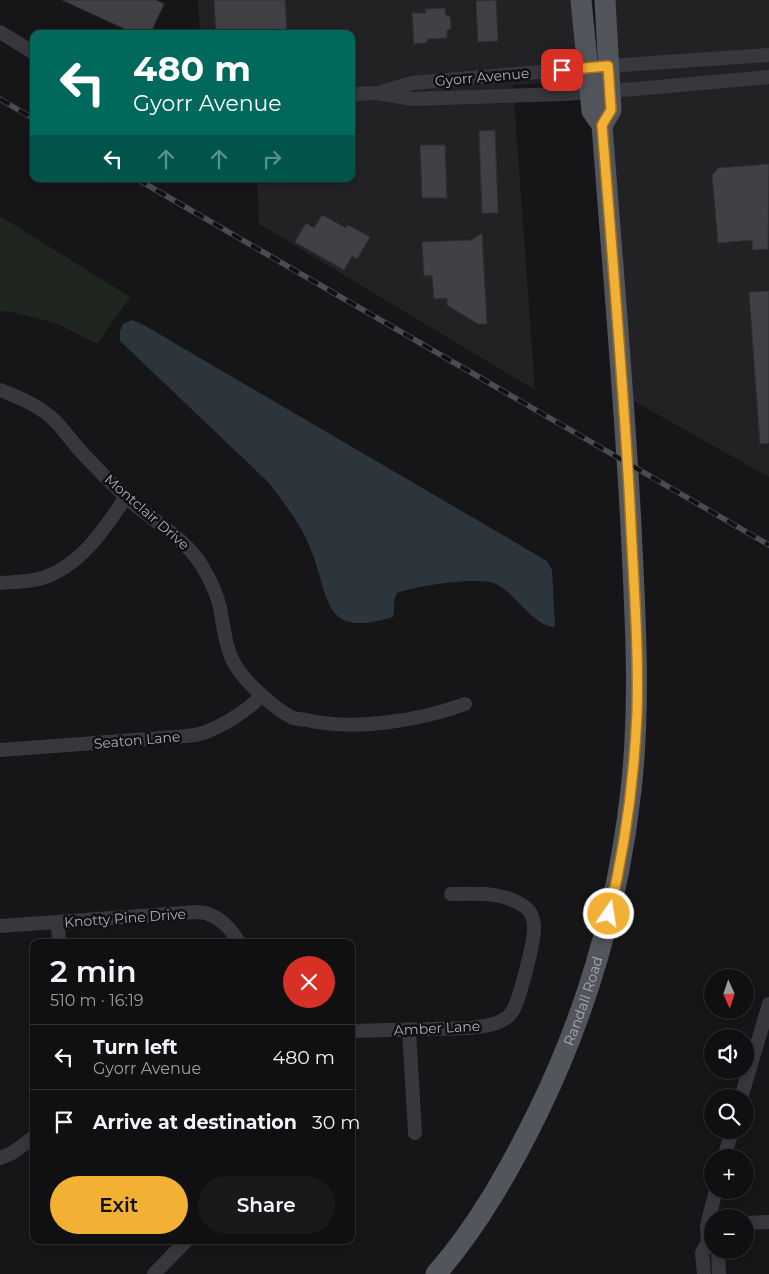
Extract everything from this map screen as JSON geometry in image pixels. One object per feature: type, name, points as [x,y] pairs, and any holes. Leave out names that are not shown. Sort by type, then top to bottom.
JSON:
[{"type":"main road","name":"Randall Road","points":[[436,1274],[488,1205],[528,1132],[564,1054],[601,944],[616,886],[632,783],[637,712],[636,626],[627,463],[602,125],[592,112],[600,92],[598,67],[581,0]]},
{"type":"main road","name":"Randall Road","points":[[598,67],[605,0]]},
{"type":"street","points":[[0,32],[30,51]]},
{"type":"street","name":"Gyorr Avenue","points":[[377,93],[412,83],[769,55]]},
{"type":"street","name":"Gyorr Avenue","points":[[355,94],[377,93],[413,99],[600,92],[769,77]]},
{"type":"street","name":"Montclair Drive","points":[[0,390],[27,401],[52,418],[78,448],[126,497],[148,517],[176,536],[195,554],[213,587],[220,607],[223,631],[235,665],[262,695],[292,717],[319,723],[345,725],[402,719],[465,704]]},
{"type":"street","points":[[0,583],[39,579],[70,565],[104,530],[126,497]]},
{"type":"street","name":"Seaton Lane","points":[[0,750],[175,737],[202,733],[237,715],[257,701],[262,695]]},
{"type":"street","name":"Amber Lane","points":[[355,1031],[470,1028],[502,1021],[512,1012],[518,999],[534,929],[533,919],[527,908],[511,898],[497,895],[452,894]]},
{"type":"street","name":"Knotty Pine Drive","points":[[0,926],[196,912],[208,914],[227,926],[237,939]]},
{"type":"street","points":[[58,922],[59,939]]},
{"type":"street","points":[[744,1089],[769,1004]]},
{"type":"street","points":[[409,1030],[415,1133]]},
{"type":"street","points":[[0,1158],[12,1153],[30,1140]]},
{"type":"street","points":[[754,1223],[769,1222]]},
{"type":"street","points":[[154,1274],[183,1244]]},
{"type":"street","points":[[704,1252],[702,1253],[704,1274]]},
{"type":"street","points":[[718,1259],[719,1274]]},
{"type":"shaded area","points":[[198,0],[586,0],[591,80],[513,85],[535,390],[259,224],[257,182],[355,182],[355,30],[200,30]]},
{"type":"shaded area","points":[[603,0],[769,0],[769,477],[630,399]]},
{"type":"shaded area","points":[[0,216],[130,297],[97,344],[56,323],[0,311]]},
{"type":"shaded area","points":[[132,320],[142,324],[547,561],[552,570],[554,627],[538,621],[503,588],[496,584],[476,581],[432,585],[397,593],[393,617],[369,623],[351,622],[339,617],[331,608],[325,595],[316,563],[301,529],[269,483],[120,341],[120,331],[123,324]]},
{"type":"building","points":[[62,0],[156,0],[164,4],[152,30],[125,29]]},
{"type":"building","points":[[214,0],[285,0],[287,30],[216,30]]},
{"type":"building","points":[[496,0],[498,41],[478,42],[476,1]]},
{"type":"building","points":[[445,8],[446,16],[450,16],[451,29],[447,30],[447,38],[427,39],[427,42],[414,44],[412,13],[426,13],[425,9]]},
{"type":"building","points":[[495,130],[498,213],[482,213],[479,131]]},
{"type":"building","points":[[420,145],[445,145],[447,198],[422,198]]},
{"type":"building","points":[[769,164],[768,249],[753,250],[752,240],[718,243],[712,175],[718,168]]},
{"type":"building","points":[[322,215],[346,228],[348,225],[370,237],[357,259],[352,256],[344,270],[295,242],[306,223],[314,228]]},
{"type":"building","points":[[482,233],[487,324],[478,324],[447,305],[447,298],[434,299],[432,275],[424,276],[422,242],[472,240]]},
{"type":"building","points":[[769,291],[769,443],[760,444],[749,292]]},
{"type":"railway","points":[[0,99],[30,117]]},
{"type":"railway","points":[[142,182],[769,545]]},
{"type":"route","points":[[562,70],[608,66],[611,110],[602,125],[627,463],[636,626],[637,712],[631,792],[624,842],[609,914]]}]
